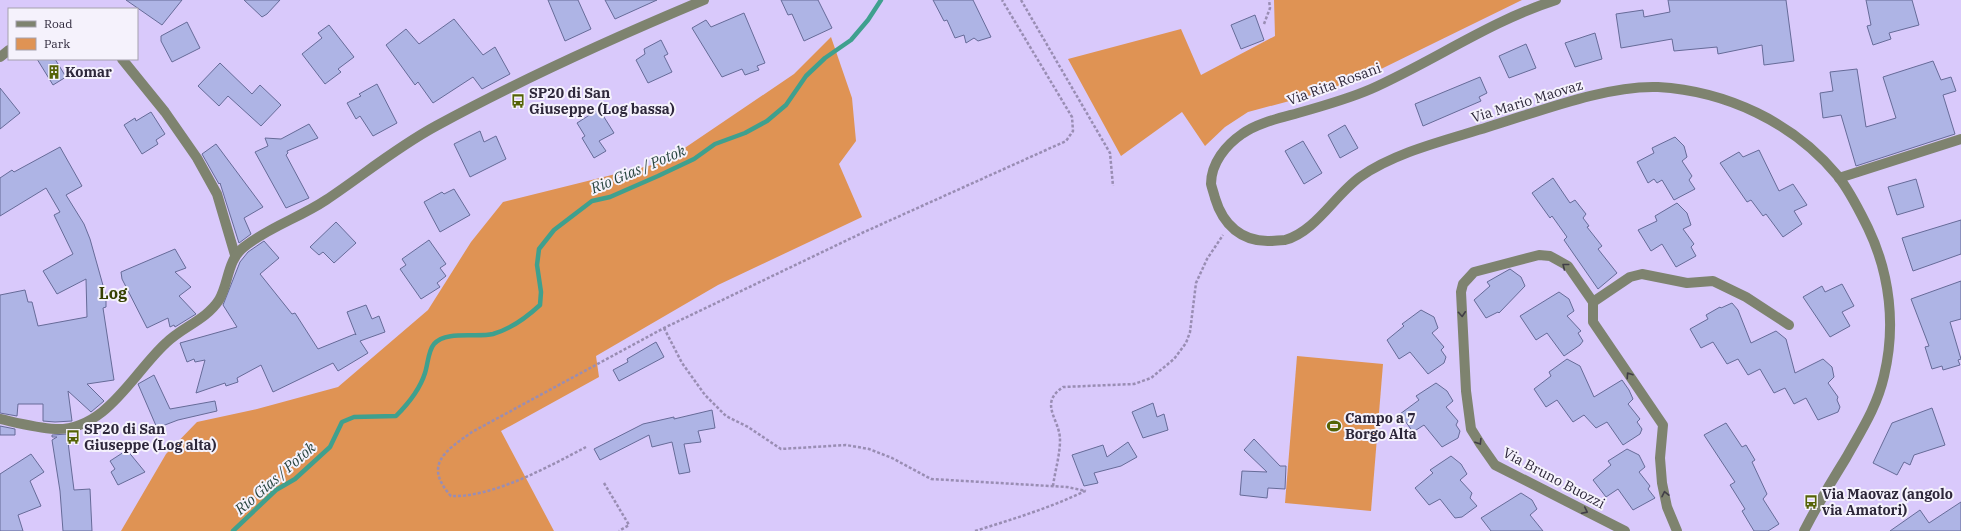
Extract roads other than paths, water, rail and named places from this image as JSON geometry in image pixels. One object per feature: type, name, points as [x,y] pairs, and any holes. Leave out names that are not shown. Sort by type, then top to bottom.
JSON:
[{"type":"street","points":[[0,420],[54,429],[78,426],[97,418],[142,370],[150,357],[170,339],[209,312],[218,300],[235,255],[244,246],[276,225],[323,202],[434,127],[522,80],[704,0]]},
{"type":"street","name":"Via Rita Rosani","points":[[1230,227],[1218,207],[1211,184],[1215,163],[1226,146],[1245,131],[1371,89],[1490,27],[1528,9],[1556,0]]},
{"type":"street","points":[[0,57],[8,51]]},
{"type":"street","points":[[123,60],[181,134],[218,194],[235,255]]},
{"type":"street","name":"Via Mario Maovaz","points":[[1230,227],[1245,237],[1262,241],[1285,240],[1308,229],[1334,200],[1361,176],[1394,159],[1441,142],[1602,93],[1654,87],[1692,91],[1729,101],[1762,114],[1793,134],[1819,155],[1839,178],[1858,208],[1875,242],[1885,273],[1890,305],[1890,343],[1884,376],[1874,410],[1804,531]]},
{"type":"street","points":[[1839,178],[1960,139]]},
{"type":"street","name":"Via Bruno Buozzi","points":[[1593,302],[1568,266],[1550,256],[1526,258],[1474,272],[1468,277],[1460,292],[1466,361],[1466,391],[1471,428],[1495,465],[1625,531]]},
{"type":"street","points":[[1678,531],[1667,507],[1662,483],[1660,458],[1662,425],[1593,322],[1593,302],[1630,277],[1642,274],[1687,283],[1713,282],[1746,298],[1789,325]]},
{"type":"waterway","name":"Rio Gias / Potok","points":[[233,531],[276,490],[295,479],[330,447],[342,422],[354,417],[396,416],[420,385],[425,373],[430,350],[439,340],[446,337],[486,335],[500,332],[530,314],[540,305],[541,292],[537,265],[539,249],[554,230],[592,201],[610,197],[658,176],[694,159],[715,144],[745,133],[767,121],[786,105],[806,76],[825,58],[851,40],[868,20],[881,0]]},
{"type":"place","name":"Komar","points":[[54,72]]},
{"type":"place","name":"SP20 di San Giuseppe (Log bassa)","points":[[518,101]]},
{"type":"place","name":"Campo a 7 Borgo Alta","points":[[1334,426]]},
{"type":"place","name":"SP20 di San Giuseppe (Log alta)","points":[[73,437]]},
{"type":"place","name":"Via Maovaz (angolo via Amatori)","points":[[1811,502]]},
{"type":"district","name":"Log","points":[[113,293]]}]
